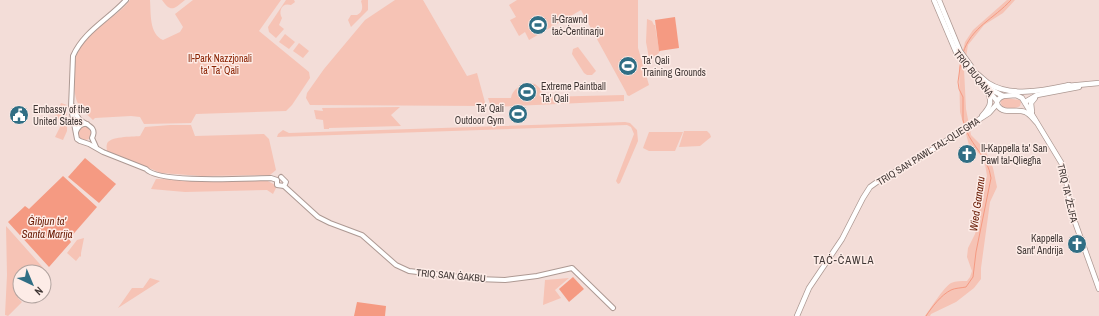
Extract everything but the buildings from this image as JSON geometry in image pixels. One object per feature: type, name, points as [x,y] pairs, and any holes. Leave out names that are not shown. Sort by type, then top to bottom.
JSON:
[{"type":"main road","points":[[126,0],[110,16],[89,33],[76,48],[73,56],[71,108],[77,139],[159,176],[195,179],[271,178],[277,180],[277,185],[284,186],[286,182],[280,177]]},
{"type":"main road","name":"TRIQ BUQANA","points":[[934,0],[949,39],[991,89],[1003,96]]},
{"type":"main road","name":"TRIQ BUQANA","points":[[939,0],[962,56],[1003,110]]},
{"type":"main road","points":[[976,73],[988,83],[1001,89],[1009,90],[1037,91],[1070,85],[1099,84]]},
{"type":"main road","points":[[973,124],[991,103],[990,97],[979,80]]},
{"type":"main road","points":[[1021,111],[1025,104],[1037,95],[1099,84]]},
{"type":"main road","points":[[1003,96],[1020,96],[1070,85]]},
{"type":"main road","points":[[1037,123],[1031,110],[1031,102],[1036,97],[1049,92]]},
{"type":"main road","name":"TRIQ SAN PAWL TAL-QLIEGĦA","points":[[797,316],[809,288],[842,240],[870,187],[921,158],[973,124],[989,113],[1003,96]]},
{"type":"main road","name":"TRIQ TA' ŻEJFA","points":[[1020,96],[1062,164],[1071,211],[1099,289]]},
{"type":"main road","points":[[71,100],[80,120],[88,124],[93,129],[94,136],[89,141],[83,142]]},
{"type":"main road","name":"TRIQ SAN PAWL TAL-QLIEGĦA","points":[[989,113],[1003,110],[1021,111]]},
{"type":"main road","name":"TRIQ TA' ŻEJFA","points":[[1021,111],[1026,113],[1037,123]]},
{"type":"main road","points":[[75,132],[81,125],[88,124]]},
{"type":"main road","points":[[92,138],[98,149]]},
{"type":"main road","name":"TRIQ SAN ĠAKBU","points":[[284,186],[318,217],[362,235],[396,265],[409,271],[477,279],[504,280],[537,276],[572,268],[613,308]]},
{"type":"green space","name":"Il-Park Nazzjonali ta' Ta' Qali","points":[[130,0],[150,0],[153,28],[158,37],[163,40],[180,32],[183,27],[175,14],[193,0],[281,0],[259,31],[309,72],[310,78],[292,105],[286,111],[196,114],[191,123],[144,124],[140,117],[131,116],[95,118],[93,120],[83,111],[76,99],[74,66],[76,57],[86,40]]},
{"type":"green space","points":[[162,0],[185,0],[178,6],[170,8]]},
{"type":"green space","points":[[286,0],[294,0],[295,2],[291,5],[288,4],[283,6],[280,13],[282,18],[279,25],[284,29],[276,38],[269,32],[268,27]]},
{"type":"green space","points":[[362,0],[368,0],[368,10],[351,27],[348,20],[351,15],[357,15],[360,12],[362,9]]},
{"type":"green space","points":[[395,0],[423,0],[467,76],[477,73],[486,106],[310,105],[306,98],[307,93],[324,69],[365,20]]},
{"type":"green space","name":"Ta' Qali Training Grounds","points":[[517,0],[638,0],[638,48],[649,85],[629,96],[627,95],[581,10],[529,40],[525,32],[519,36],[510,20],[516,17],[509,5]]},
{"type":"green space","points":[[1007,0],[1015,0],[1003,13],[984,25],[968,45],[964,69],[966,109],[971,135],[984,148],[993,168],[997,187],[990,202],[981,268],[981,279],[974,288],[956,302],[931,314],[930,316],[925,316],[948,285],[955,282],[967,281],[972,271],[967,257],[968,248],[975,234],[980,218],[979,208],[987,176],[984,158],[969,145],[960,112],[959,67],[965,42],[973,30]]},
{"type":"green space","points":[[647,19],[652,21],[655,25],[659,50],[661,50],[657,55],[649,58],[646,42]]},
{"type":"green space","points":[[285,34],[295,42],[289,49],[279,42]]},
{"type":"green space","points":[[299,43],[309,51],[303,58],[293,51]]},
{"type":"green space","points":[[578,47],[596,71],[592,75],[587,75],[584,73],[572,54],[573,49]]},
{"type":"green space","points":[[528,83],[535,84],[542,90],[541,97],[624,95],[624,101],[491,107],[488,98],[511,98],[513,92],[517,88]]},
{"type":"green space","points":[[1005,98],[1020,100],[1020,106],[1016,108],[1006,108],[1002,106],[1000,101]]},
{"type":"green space","points":[[61,103],[67,105],[67,131],[63,140],[55,137],[63,121],[54,117]]},
{"type":"green space","points":[[400,107],[391,115],[401,126],[329,129],[324,129],[323,120],[316,119],[314,110],[323,111],[322,108]]},
{"type":"green space","points":[[630,123],[637,130],[638,141],[620,183],[618,184],[616,181],[634,134],[631,127],[627,125],[277,137],[283,130],[289,133]]},
{"type":"green space","points":[[191,125],[195,136],[264,134],[269,139],[276,170],[270,175],[202,176],[161,173],[107,151],[107,144],[109,141],[116,138],[140,136],[145,127]]},
{"type":"green space","points":[[82,126],[88,126],[92,130],[92,136],[88,140],[82,140],[78,136],[78,130]]},
{"type":"green space","points":[[684,131],[707,131],[711,137],[700,146],[679,147]]},
{"type":"green space","points":[[649,132],[683,132],[675,151],[649,151],[643,148]]},
{"type":"green space","points":[[156,179],[266,180],[277,186],[273,194],[267,190],[185,192],[151,189]]},
{"type":"green space","points":[[6,226],[40,264],[12,264],[12,304],[20,304],[8,316],[5,315],[7,275]]},
{"type":"green space","points":[[84,238],[81,257],[80,256],[76,261],[67,253],[77,240]]},
{"type":"green space","points":[[150,278],[160,281],[118,308],[132,288],[143,288]]},
{"type":"green space","points":[[569,278],[555,290],[561,298],[543,305],[545,280]]},
{"type":"water","points":[[675,17],[679,48],[659,51],[655,20]]},
{"type":"water","points":[[85,158],[116,184],[99,203],[68,177]]},
{"type":"water","name":"Ġibjun ta' Santa Marija","points":[[63,176],[97,207],[69,239],[71,242],[52,264],[46,264],[8,222],[25,206],[29,209]]},
{"type":"water","points":[[573,277],[584,289],[569,302],[559,289]]},
{"type":"water","points":[[357,302],[386,306],[385,316],[354,316]]},
{"type":"waterway","name":"Wied Gananu","points":[[963,53],[971,36],[1011,0]]},
{"type":"waterway","name":"Wied Gananu","points":[[961,60],[958,82],[959,89],[963,97],[963,120],[965,127]]},
{"type":"waterway","name":"Wied Gananu","points":[[926,316],[940,298],[947,292],[953,289],[966,287],[973,277],[976,252],[991,178],[987,164],[966,130]]},
{"type":"place","name":"il-Grawnd taċ-Ċentinarju","points":[[538,25]]},
{"type":"place","name":"Ta' Qali Training Grounds","points":[[628,66]]},
{"type":"place","name":"Extreme Paintball Ta' Qali","points":[[527,92]]},
{"type":"place","name":"Ta' Qali Outdoor Gym","points":[[518,114]]},
{"type":"place","name":"Embassy of the United States","points":[[19,115]]},
{"type":"place","name":"Il-Kappella ta' San Pawl tal-Qliegħa","points":[[967,154]]},
{"type":"place","name":"Kappella Sant' Andrija","points":[[1077,244]]},
{"type":"district","name":"TAĊ-ĊAWLA","points":[[844,260]]}]
